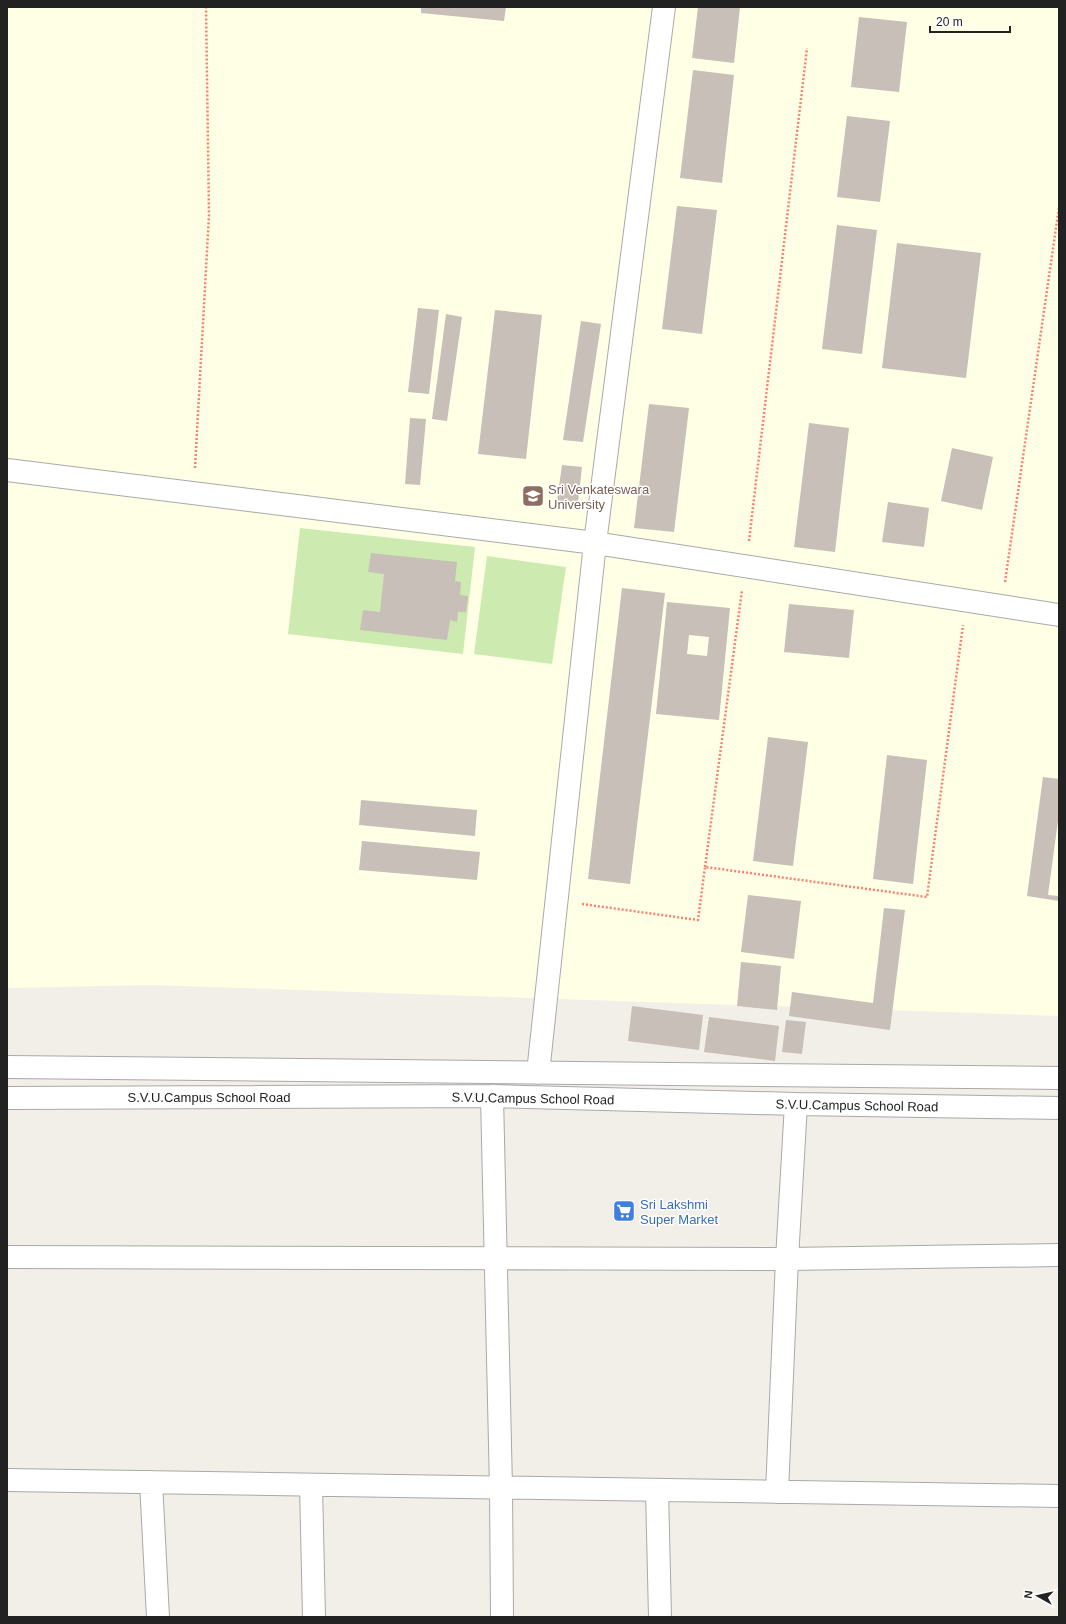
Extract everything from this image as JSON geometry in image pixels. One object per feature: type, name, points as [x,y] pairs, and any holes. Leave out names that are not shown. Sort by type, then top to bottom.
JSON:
[{"type":"street","points":[[538,1073],[558,901],[595,543],[664,7]]},
{"type":"street","points":[[7,470],[595,543],[1059,615]]},
{"type":"street","name":"S.V.U.Campus School Road","points":[[7,1067],[1059,1078]]},
{"type":"street","points":[[492,1096],[501,1488],[502,1617]]},
{"type":"street","name":"S.V.U.Campus School Road","points":[[7,1098],[492,1096],[796,1104],[1059,1108]]},
{"type":"street","points":[[778,1492],[786,1259],[796,1104]]},
{"type":"street","points":[[7,1257],[786,1259],[1059,1255]]},
{"type":"street","points":[[7,1480],[1059,1496]]},
{"type":"street","points":[[151,1482],[158,1617]]},
{"type":"street","points":[[311,1485],[314,1617]]},
{"type":"street","points":[[657,1490],[660,1617]]},
{"type":"path","points":[[194,493],[209,215],[206,7]]},
{"type":"path","points":[[558,901],[698,920],[746,566],[807,48]]},
{"type":"path","points":[[1002,606],[1059,207]]},
{"type":"path","points":[[705,867],[927,897],[967,601]]},
{"type":"shaded area","name":"Sri Venkateswara University","points":[[7,7],[1059,7],[1059,1016],[152,985],[7,988]]},
{"type":"green space","points":[[300,528],[475,547],[463,654],[288,634]]},
{"type":"green space","points":[[487,556],[566,567],[552,664],[474,654]]},
{"type":"building","points":[[421,7],[506,7],[504,21],[421,13]]},
{"type":"building","points":[[698,7],[740,7],[734,63],[692,58]]},
{"type":"building","points":[[859,17],[907,22],[899,92],[851,87]]},
{"type":"building","points":[[693,70],[734,75],[722,183],[680,178]]},
{"type":"building","points":[[847,116],[890,121],[880,202],[837,197]]},
{"type":"building","points":[[677,206],[717,210],[702,334],[662,329]]},
{"type":"building","points":[[837,225],[877,230],[862,354],[822,349]]},
{"type":"building","points":[[897,243],[981,253],[966,378],[882,368]]},
{"type":"building","points":[[418,308],[439,310],[429,394],[408,392]]},
{"type":"building","points":[[495,310],[542,315],[526,459],[478,454]]},
{"type":"building","points":[[446,314],[462,317],[447,421],[432,419]]},
{"type":"building","points":[[581,321],[601,324],[583,442],[563,440]]},
{"type":"building","points":[[649,404],[689,408],[674,532],[634,528]]},
{"type":"building","points":[[410,418],[426,419],[420,485],[405,484]]},
{"type":"building","points":[[809,423],[849,428],[835,552],[794,547]]},
{"type":"building","points":[[952,448],[993,457],[982,510],[941,501]]},
{"type":"building","points":[[562,465],[582,467],[578,503],[557,501]]},
{"type":"building","points":[[888,502],[929,508],[924,547],[882,542]]},
{"type":"building","points":[[371,553],[457,562],[455,581],[461,582],[460,595],[468,596],[466,612],[458,612],[457,622],[450,620],[447,640],[360,630],[363,610],[380,612],[384,574],[368,572]]},
{"type":"building","points":[[622,588],[665,593],[630,884],[588,879]]},
{"type":"building","points":[[667,602],[730,608],[719,720],[656,714]],"holes":[[[689,635],[709,637],[707,656],[687,654]]]},
{"type":"building","points":[[789,604],[854,610],[849,658],[784,652]]},
{"type":"building","points":[[768,737],[808,742],[793,866],[753,861]]},
{"type":"building","points":[[887,755],[927,760],[913,884],[873,879]]},
{"type":"building","points":[[1043,777],[1059,779],[1059,813],[1048,895],[1059,896],[1059,901],[1027,896]]},
{"type":"building","points":[[361,800],[477,810],[475,836],[359,825]]},
{"type":"building","points":[[362,841],[480,852],[477,880],[359,870]]},
{"type":"building","points":[[748,895],[801,901],[794,959],[741,952]]},
{"type":"building","points":[[884,908],[905,910],[890,1030],[789,1016],[792,992],[873,1003]]},
{"type":"building","points":[[741,962],[781,966],[777,1010],[737,1006]]},
{"type":"building","points":[[632,1006],[703,1015],[699,1050],[628,1041]]},
{"type":"building","points":[[709,1017],[779,1026],[775,1061],[704,1052]]},
{"type":"building","points":[[786,1020],[806,1022],[802,1054],[782,1052]]},
{"type":"place","name":"Sri Venkateswara University","points":[[533,496]]},
{"type":"place","name":"Sri Lakshmi Super Market","points":[[624,1211]]}]
